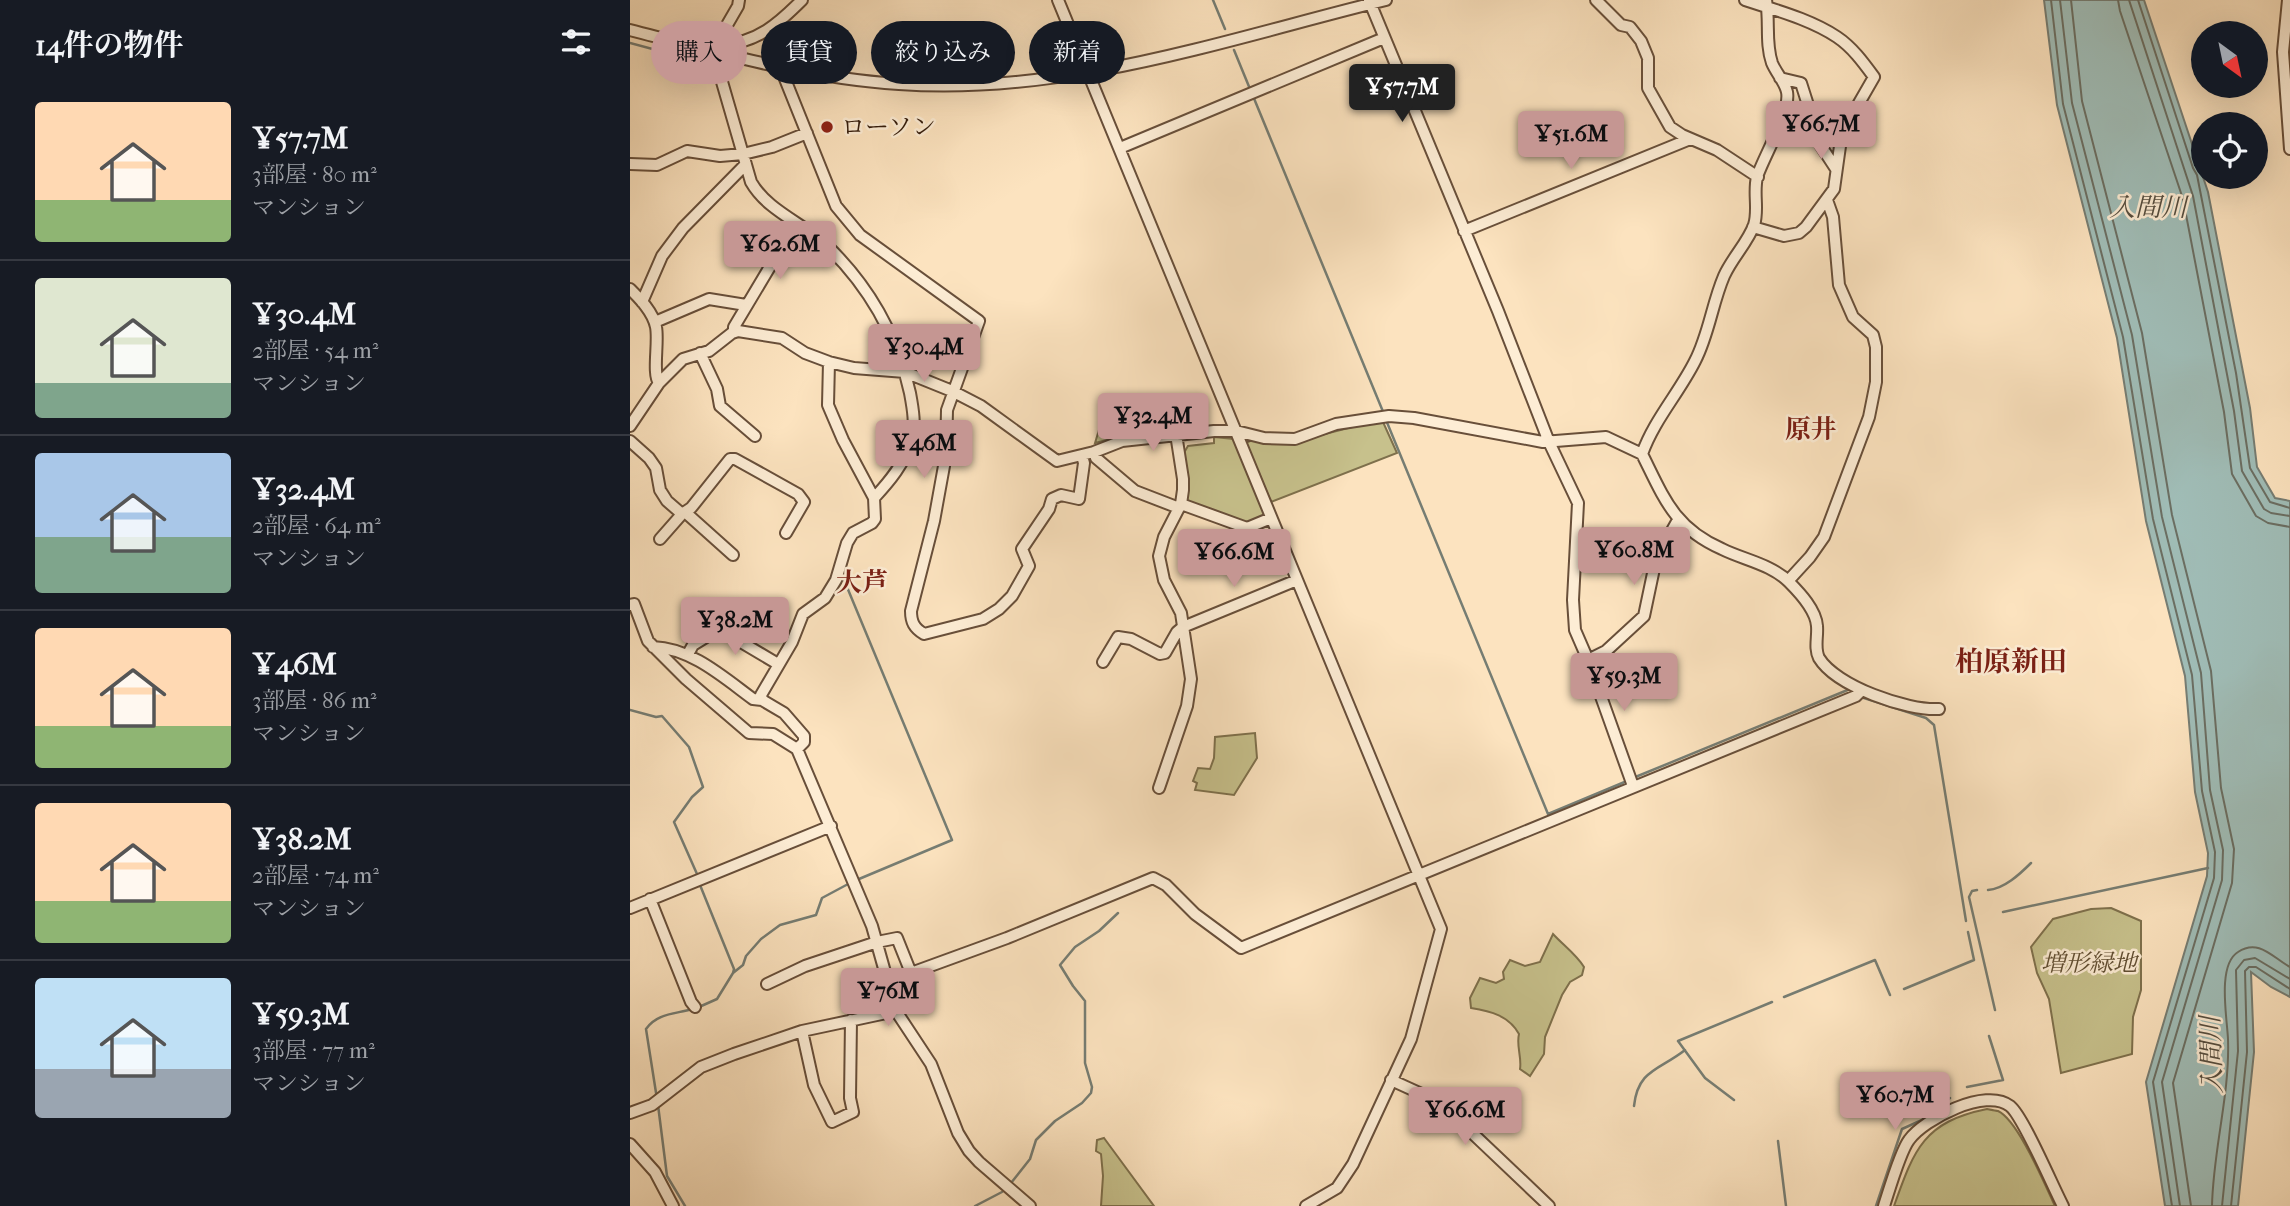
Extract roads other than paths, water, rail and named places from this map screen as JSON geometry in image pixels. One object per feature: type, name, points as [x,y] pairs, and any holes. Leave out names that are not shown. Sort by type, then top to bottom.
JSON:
[{"type":"street","points":[[729,21],[739,0]]},
{"type":"street","points":[[747,39],[775,27],[802,0]]},
{"type":"street","points":[[1058,0],[1067,21]]},
{"type":"street","points":[[1125,64],[1386,0]]},
{"type":"street","points":[[1596,0],[1621,25],[1630,27],[1641,41],[1648,58],[1648,88],[1670,127],[1717,150],[1758,177]]},
{"type":"street","points":[[1745,0],[1767,4],[1837,37],[1852,50],[1874,77],[1841,139],[1834,189],[1828,200],[1799,233],[1777,235],[1753,227]]},
{"type":"street","points":[[2288,0],[2283,52],[2290,149]]},
{"type":"street","points":[[1370,2],[1549,442],[1578,503],[1573,619],[1575,630],[1631,781]]},
{"type":"street","points":[[1642,454],[1700,352],[1721,282],[1731,260],[1753,227],[1758,177],[1787,102],[1787,92],[1772,64],[1767,4]]},
{"type":"street","points":[[630,30],[651,34]]},
{"type":"street","points":[[1120,148],[1384,38]]},
{"type":"street","points":[[1780,78],[1801,83],[1821,146],[1836,169]]},
{"type":"street","points":[[857,80],[940,86],[1029,81]]},
{"type":"street","points":[[723,84],[744,159],[758,194],[823,243],[865,290],[897,345],[914,423],[912,439],[906,456],[874,498]]},
{"type":"street","points":[[787,84],[836,206],[860,235],[979,321],[952,391],[946,416],[946,455],[938,502],[911,611],[914,626],[924,634],[983,619],[1007,604],[1029,566],[1022,549],[1049,509],[1052,499],[1061,495],[1079,499],[1084,463],[1088,454]]},
{"type":"street","points":[[1093,84],[1441,929],[1411,1039],[1349,1173],[1337,1188],[1306,1206]]},
{"type":"street","points":[[659,383],[655,372],[658,356],[655,322],[634,296],[683,228],[744,159],[807,133]]},
{"type":"street","points":[[1464,231],[1690,139]]},
{"type":"street","points":[[630,164],[657,165],[687,152],[744,159]]},
{"type":"street","points":[[1788,581],[1824,537],[1869,417],[1876,382],[1876,347],[1873,335],[1853,317],[1839,285],[1833,217],[1828,200]]},
{"type":"street","points":[[630,426],[659,383],[683,359],[709,351],[734,331],[746,305],[796,223]]},
{"type":"street","points":[[655,322],[709,299],[746,305]]},
{"type":"street","points":[[734,331],[782,338],[805,353],[854,368],[905,372],[981,406],[1057,461],[1088,454],[1122,441],[1176,434],[1236,431],[1264,438],[1295,439],[1336,424],[1386,416],[1414,418],[1511,438],[1549,442],[1606,438],[1642,454],[1678,520],[1691,532],[1722,550],[1777,573],[1788,581],[1815,617],[1816,648],[1825,665],[1879,698],[1939,709]]},
{"type":"street","points":[[700,353],[717,390],[720,406],[755,436]]},
{"type":"street","points":[[762,699],[765,686],[792,642],[803,614],[825,598],[836,580],[847,543],[853,533],[875,519],[874,498],[828,405],[829,362]]},
{"type":"street","points":[[1159,788],[1190,694],[1191,680],[1179,606],[1164,580],[1159,556],[1164,537],[1180,506],[1184,479],[1176,434]]},
{"type":"street","points":[[630,441],[656,468],[660,490],[667,502],[733,555]]},
{"type":"street","points":[[1088,454],[1096,457],[1135,491],[1247,528],[1271,518]]},
{"type":"street","points":[[660,539],[730,459],[735,459],[802,497],[804,502],[786,533]]},
{"type":"street","points":[[1588,660],[1606,651],[1644,616],[1656,559],[1678,520]]},
{"type":"street","points":[[1103,662],[1118,637],[1131,639],[1160,654],[1168,649],[1177,632],[1184,627],[1297,580]]},
{"type":"street","points":[[631,602],[653,647],[722,711],[749,733],[774,734],[797,749],[851,873],[877,942],[896,1011],[931,1064],[958,1133],[969,1151],[984,1167],[1030,1206]]},
{"type":"street","points":[[688,654],[693,645],[719,629],[778,664]]},
{"type":"street","points":[[653,647],[688,654],[753,699],[762,699],[785,713],[804,736],[804,742],[797,749]]},
{"type":"street","points":[[767,984],[805,966],[897,938],[911,973],[1007,938],[1153,878],[1166,885],[1195,914],[1241,948],[1419,876],[1631,781],[1856,696],[1862,690]]},
{"type":"street","points":[[630,908],[831,827]]},
{"type":"street","points":[[650,899],[695,1007]]},
{"type":"street","points":[[630,1114],[656,1102],[701,1067],[802,1031],[896,1011]]},
{"type":"street","points":[[802,1031],[814,1085],[832,1122],[853,1112],[850,1098],[851,1020]]},
{"type":"street","points":[[1391,1080],[1426,1096],[1449,1111],[1545,1205]]},
{"type":"street","points":[[1960,1091],[1962,1104]]},
{"type":"street","points":[[1884,1206],[1909,1140],[1932,1120],[1962,1104],[1994,1099],[2010,1106],[2063,1206]]},
{"type":"street","points":[[630,1144],[655,1172],[673,1206]]},
{"type":"water","name":"入間川","points":[[2044,0],[2144,0],[2191,141],[2191,189],[2207,189],[2208,192],[2250,408],[2257,467],[2275,498],[2290,501],[2290,997],[2251,972],[2254,1052],[2238,1206],[2165,1206],[2146,1082],[2207,876],[2208,853],[2195,792],[2185,676],[2146,521],[2117,338],[2057,105]]},
{"type":"waterway","points":[[1213,0],[1225,29]]},
{"type":"waterway","points":[[630,43],[651,49]]},
{"type":"waterway","points":[[1234,50],[1250,89]]},
{"type":"waterway","points":[[1253,96],[1384,414]]},
{"type":"waterway","points":[[1386,420],[1548,814],[1627,781]]},
{"type":"waterway","points":[[842,575],[952,840],[859,879]]},
{"type":"waterway","points":[[1633,778],[1850,689]]},
{"type":"waterway","points":[[1864,698],[1926,718],[1934,725],[1966,921]]},
{"type":"waterway","points":[[630,710],[662,716],[689,747],[703,787],[674,822],[697,874]]},
{"type":"waterway","points":[[1988,890],[2006,884],[2031,863]]},
{"type":"waterway","points":[[2003,912],[2208,868]]},
{"type":"waterway","points":[[699,1007],[717,999],[733,973],[743,965],[746,956],[761,939],[780,925],[816,915],[822,898],[850,883]]},
{"type":"waterway","points":[[700,885],[734,969],[733,973]]},
{"type":"waterway","points":[[1977,890],[1972,891],[1969,897],[1995,1010]]},
{"type":"waterway","points":[[1011,1183],[1030,1159],[1036,1140],[1055,1121],[1082,1103],[1091,1093],[1092,1087],[1085,1063],[1085,1001],[1060,965],[1075,947],[1099,931],[1118,913]]},
{"type":"waterway","points":[[1904,989],[1974,960],[1968,932]]},
{"type":"waterway","points":[[1784,997],[1875,960],[1890,995]]},
{"type":"waterway","points":[[1734,1100],[1705,1078],[1678,1041],[1772,1002]]},
{"type":"waterway","points":[[657,1099],[646,1029],[661,1017],[692,1009]]},
{"type":"waterway","points":[[1967,1087],[2003,1080],[1989,1036]]},
{"type":"waterway","points":[[1634,1106],[1636,1094],[1645,1077],[1685,1050]]},
{"type":"waterway","points":[[1876,1206],[1902,1129],[1922,1120],[1950,1098]]},
{"type":"waterway","points":[[658,1105],[667,1176],[685,1206]]},
{"type":"waterway","points":[[1778,1141],[1786,1206]]},
{"type":"waterway","points":[[975,1206],[1002,1192]]},
{"type":"place","name":"ローソン","points":[[827,127]]},
{"type":"district","name":"原井","points":[[1811,429]]},
{"type":"district","name":"大芦","points":[[862,582]]},
{"type":"district","name":"柏原新田","points":[[2011,661]]},
{"type":"park label","name":"増形緑地","points":[[2089,963]]}]
